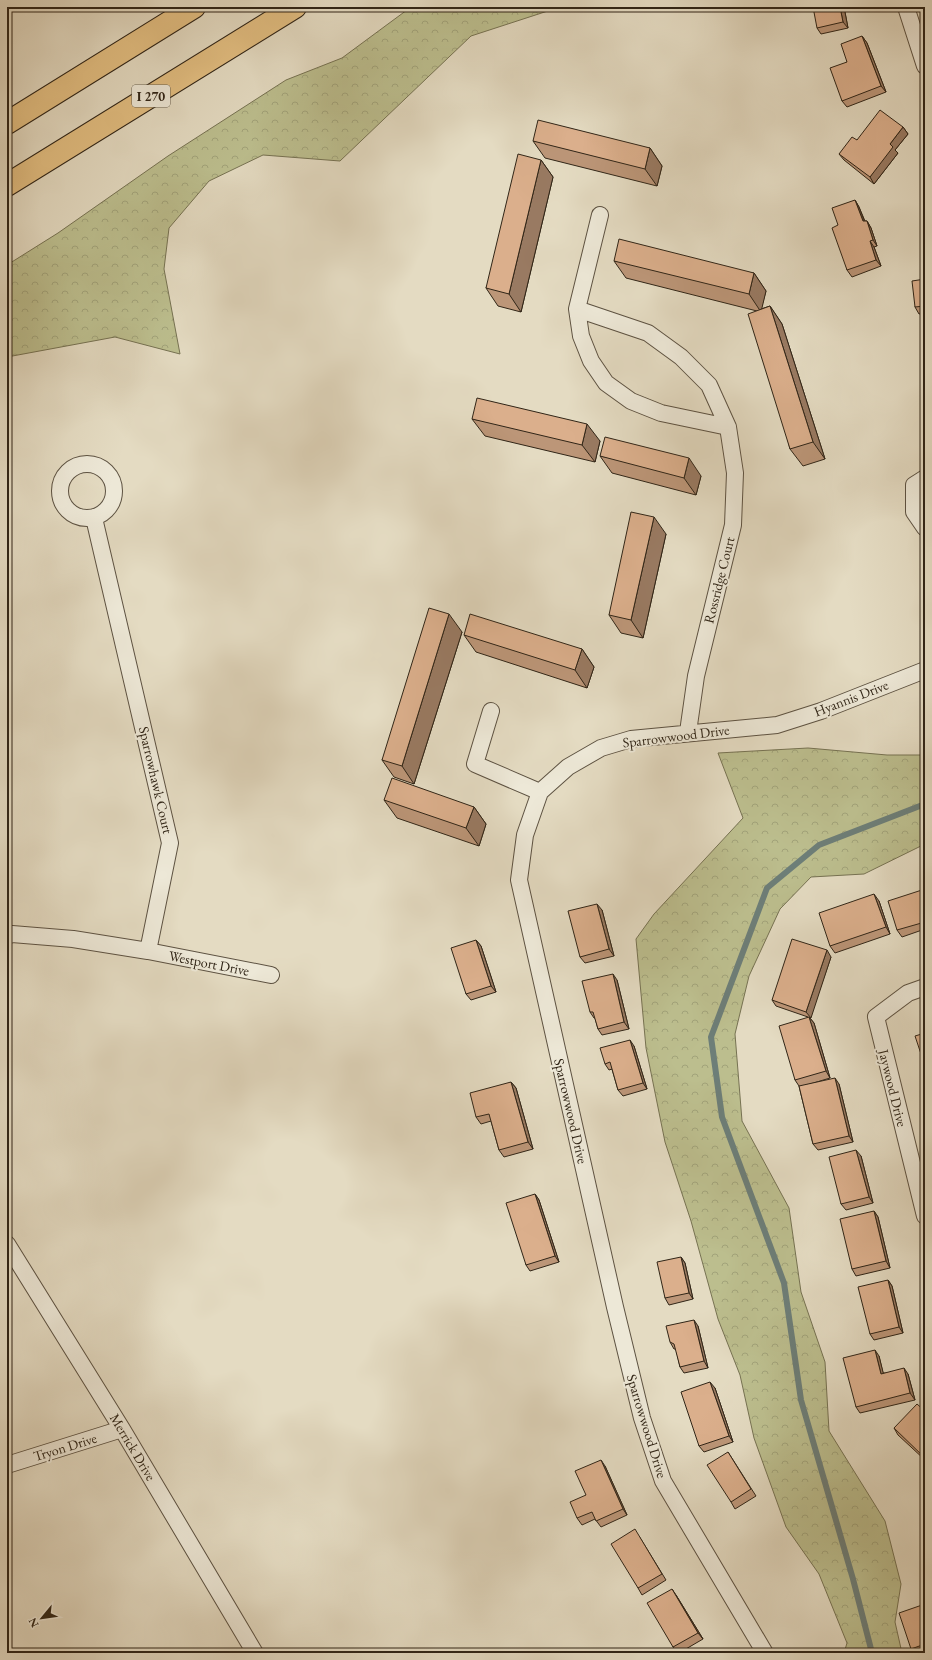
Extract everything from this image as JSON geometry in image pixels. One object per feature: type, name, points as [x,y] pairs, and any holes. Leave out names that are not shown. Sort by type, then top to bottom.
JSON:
[{"type":"highway","points":[[7,123],[194,7]]},
{"type":"highway","name":"I 270","points":[[7,186],[295,7]]},
{"type":"street","points":[[906,7],[925,66]]},
{"type":"street","points":[[600,215],[578,309],[581,336],[591,361],[606,382],[631,401],[661,413],[728,427]]},
{"type":"street","name":"Rossridge Court","points":[[578,309],[648,333],[681,357],[710,385],[728,427],[735,473],[733,525],[696,676],[688,732]]},
{"type":"street","points":[[925,478],[914,485],[914,512],[925,528]]},
{"type":"street","name":"Sparrowhawk Court","points":[[94,518],[170,843],[148,952]]},
{"type":"street","name":"Hyannis Drive","points":[[777,725],[821,711],[925,670]]},
{"type":"street","points":[[491,712],[475,764],[540,792]]},
{"type":"street","name":"Sparrowwood Drive","points":[[765,1653],[663,1481],[642,1418],[615,1307],[519,880],[525,835],[540,792],[568,767],[601,748],[631,738],[777,725]]},
{"type":"street","points":[[7,936],[12,934],[73,939],[148,952]]},
{"type":"street","name":"Westport Drive","points":[[148,952],[271,975]]},
{"type":"street","name":"Jaywood Drive","points":[[925,987],[908,993],[876,1017],[925,1216]]},
{"type":"street","name":"Merrick Drive","points":[[7,1244],[122,1429],[255,1653]]},
{"type":"street","name":"Tryon Drive","points":[[7,1465],[122,1429]]},
{"type":"green space","points":[[411,7],[560,7],[471,36],[340,161],[263,155],[209,181],[169,228],[164,269],[180,354],[115,337],[7,357],[7,265],[58,233],[168,156],[286,80],[342,58]]},
{"type":"green space","points":[[808,748],[887,755],[925,755],[925,844],[864,874],[811,877],[780,909],[749,976],[735,1034],[742,1121],[789,1208],[801,1292],[825,1362],[829,1431],[885,1521],[901,1584],[895,1622],[902,1653],[844,1653],[847,1643],[819,1574],[786,1527],[754,1438],[740,1375],[718,1319],[691,1221],[665,1142],[646,1048],[636,939],[654,914],[743,818],[718,753]]},
{"type":"building","points":[[813,7],[840,7],[843,22],[817,28]]},
{"type":"building","points":[[862,36],[881,86],[842,101],[830,68],[847,62],[841,44]]},
{"type":"building","points":[[880,110],[903,127],[890,144],[893,147],[870,177],[839,154],[852,137],[857,140]]},
{"type":"building","points":[[538,120],[650,148],[645,169],[533,141]]},
{"type":"building","points":[[518,154],[541,160],[509,294],[486,288]]},
{"type":"building","points":[[855,200],[863,221],[867,221],[873,240],[870,241],[876,260],[847,270],[832,228],[838,225],[832,208]]},
{"type":"building","points":[[619,239],[754,273],[749,294],[614,261]]},
{"type":"building","points":[[925,279],[925,306],[915,307],[912,281]]},
{"type":"building","points":[[770,306],[813,442],[790,449],[748,314]]},
{"type":"building","points":[[477,398],[587,424],[582,445],[472,419]]},
{"type":"building","points":[[605,437],[689,458],[684,478],[600,456]]},
{"type":"building","points":[[631,512],[654,517],[631,620],[609,615]]},
{"type":"building","points":[[429,608],[449,614],[402,766],[382,760]]},
{"type":"building","points":[[470,614],[582,649],[575,670],[464,635]]},
{"type":"building","points":[[392,778],[474,807],[466,828],[384,800]]},
{"type":"building","points":[[925,889],[925,922],[897,930],[888,901]]},
{"type":"building","points":[[874,894],[886,927],[830,946],[819,913]]},
{"type":"building","points":[[597,904],[609,949],[580,957],[568,911]]},
{"type":"building","points":[[792,939],[827,950],[806,1012],[772,1000]]},
{"type":"building","points":[[476,940],[491,986],[466,994],[451,948]]},
{"type":"building","points":[[613,974],[624,1022],[598,1029],[593,1012],[590,1012],[582,981]]},
{"type":"building","points":[[809,1017],[826,1071],[795,1080],[779,1026]]},
{"type":"building","points":[[925,1033],[925,1066],[915,1036]]},
{"type":"building","points":[[630,1040],[643,1083],[618,1090],[610,1062],[605,1064],[600,1048]]},
{"type":"building","points":[[835,1078],[849,1136],[813,1144],[799,1086]]},
{"type":"building","points":[[511,1082],[528,1142],[499,1150],[489,1114],[476,1117],[470,1093]]},
{"type":"building","points":[[856,1150],[869,1197],[841,1204],[829,1157]]},
{"type":"building","points":[[535,1194],[555,1256],[526,1265],[506,1203]]},
{"type":"building","points":[[874,1211],[886,1261],[852,1269],[840,1219]]},
{"type":"building","points":[[681,1257],[689,1293],[665,1298],[657,1262]]},
{"type":"building","points":[[888,1280],[899,1327],[870,1334],[858,1287]]},
{"type":"building","points":[[694,1320],[704,1361],[680,1367],[674,1344],[670,1342],[666,1326]]},
{"type":"building","points":[[875,1350],[881,1374],[904,1368],[910,1393],[856,1407],[843,1358]]},
{"type":"building","points":[[710,1382],[729,1436],[699,1446],[681,1392]]},
{"type":"building","points":[[917,1404],[925,1411],[925,1458],[894,1428]]},
{"type":"building","points":[[728,1452],[751,1489],[731,1502],[707,1465]]},
{"type":"building","points":[[601,1460],[623,1509],[596,1521],[592,1512],[577,1518],[570,1502],[586,1495],[575,1471]]},
{"type":"building","points":[[635,1529],[662,1574],[638,1588],[611,1544]]},
{"type":"building","points":[[672,1589],[698,1633],[673,1647],[647,1603]]},
{"type":"building","points":[[925,1604],[925,1644],[911,1649],[899,1613]]},
{"type":"waterway","points":[[872,1653],[853,1579],[801,1400],[784,1283],[722,1117],[711,1037],[767,888],[819,845],[925,804]]}]
